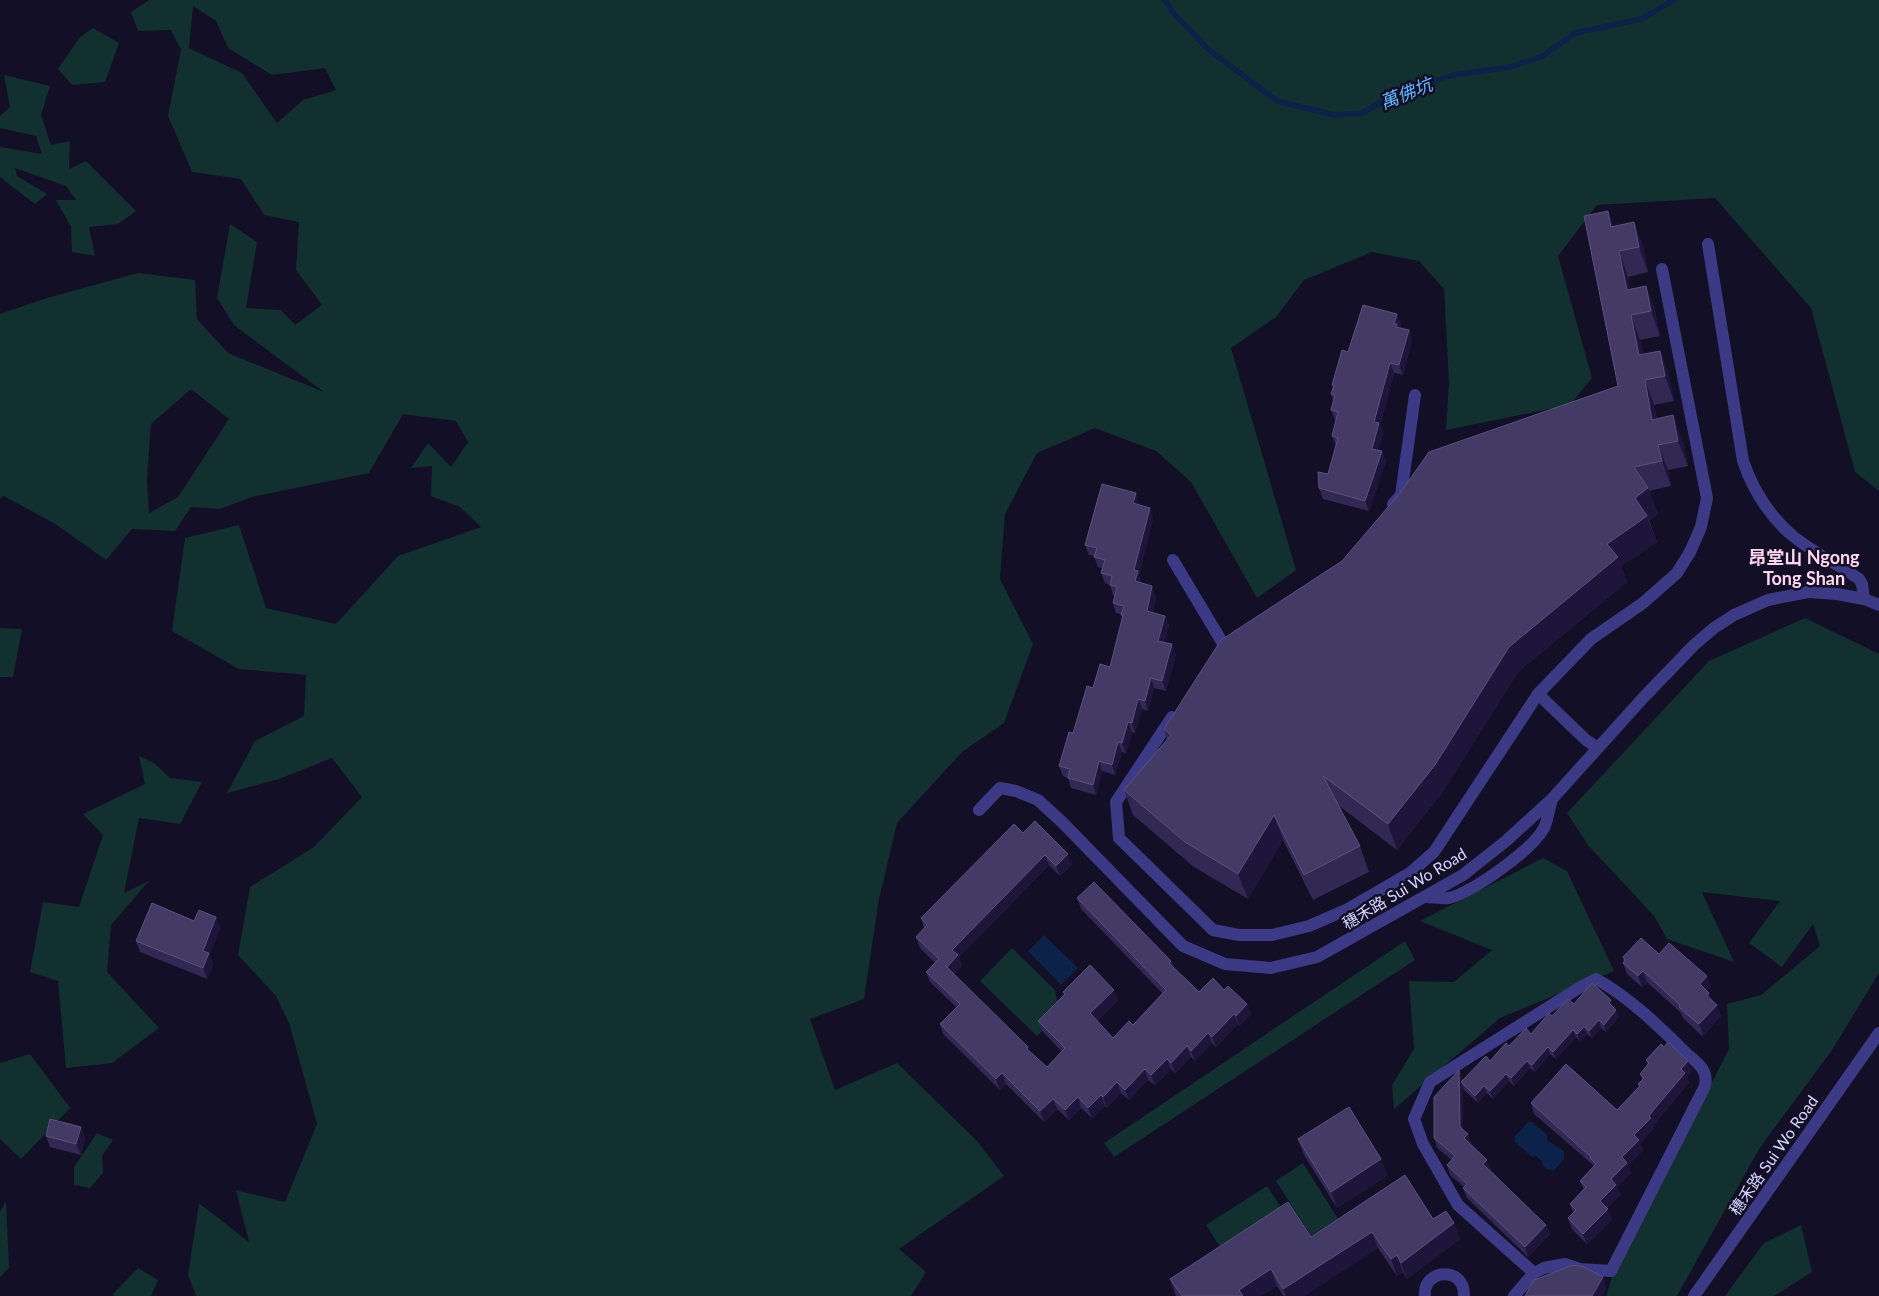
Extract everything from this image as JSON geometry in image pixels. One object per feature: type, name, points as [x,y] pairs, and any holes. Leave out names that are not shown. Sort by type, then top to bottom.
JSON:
[{"type":"street","points":[[1708,244],[1743,461],[1749,477],[1760,499],[1784,528],[1796,539],[1859,579],[1862,584],[1864,599]]},
{"type":"street","points":[[1180,706],[1116,802],[1119,838],[1213,930],[1239,935],[1272,935],[1309,926],[1348,909],[1410,873],[1434,852],[1538,694],[1590,639],[1642,603],[1677,574],[1690,552],[1701,527],[1707,498],[1662,269]]},
{"type":"street","points":[[1382,516],[1401,495],[1416,395]]},
{"type":"street","points":[[1173,560],[1223,643]]},
{"type":"street","name":"穗禾路 Sui Wo Road","points":[[979,810],[1000,788],[1016,791],[1038,800],[1062,822],[1183,946],[1225,964],[1271,968],[1317,956],[1463,875],[1506,841],[1552,799],[1694,645],[1714,628],[1734,615],[1768,600],[1808,592],[1837,594],[1879,604]]},
{"type":"street","points":[[1538,694],[1586,740],[1598,748]]},
{"type":"street","points":[[1426,897],[1449,898],[1480,883],[1518,856],[1536,839],[1544,827],[1552,799]]},
{"type":"street","points":[[1514,1296],[1534,1273],[1544,1268],[1565,1264],[1580,1269],[1611,1271],[1705,1086],[1706,1081],[1703,1070],[1685,1051],[1610,986],[1596,979],[1430,1082],[1414,1119],[1423,1144],[1458,1205],[1534,1273]]},
{"type":"street","name":"穗禾路 Sui Wo Road","points":[[1694,1296],[1879,1033]]},
{"type":"street","points":[[1426,1296],[1426,1286],[1430,1280],[1441,1274],[1447,1274],[1458,1280],[1464,1290],[1464,1296]]},
{"type":"green space","points":[[149,0],[1879,0],[1879,491],[1855,472],[1811,308],[1715,198],[1597,205],[1558,256],[1592,378],[1570,405],[1446,430],[1449,382],[1444,289],[1419,261],[1372,252],[1304,280],[1276,317],[1231,348],[1296,570],[1257,598],[1191,482],[1156,451],[1095,428],[1037,453],[1005,514],[1000,579],[1033,644],[1004,723],[962,752],[897,823],[879,899],[864,999],[810,1019],[835,1090],[897,1063],[977,1141],[1004,1176],[899,1249],[926,1272],[911,1296],[196,1296],[188,1275],[199,1203],[249,1242],[236,1190],[285,1202],[317,1124],[289,1023],[276,996],[238,955],[250,887],[314,847],[362,797],[332,758],[279,779],[227,793],[255,741],[304,716],[306,675],[239,669],[172,631],[185,538],[239,525],[266,608],[336,624],[398,556],[481,527],[460,507],[431,496],[432,466],[411,468],[428,443],[451,467],[468,442],[456,421],[403,414],[369,473],[252,497],[220,509],[191,507],[175,531],[132,529],[106,560],[57,525],[4,496],[0,499],[0,314],[47,298],[138,273],[195,280],[197,319],[228,353],[324,392],[234,325],[217,298],[230,224],[257,242],[246,308],[281,310],[295,325],[322,305],[296,270],[299,222],[264,215],[241,179],[192,172],[168,116],[181,50],[171,30],[138,31],[131,12]],"holes":[[[193,6],[216,21],[228,48],[272,75],[325,68],[336,90],[303,100],[277,123],[242,73],[189,48]],[[191,389],[229,419],[178,497],[149,513],[147,479],[151,424]]]},
{"type":"green space","points":[[93,28],[119,43],[105,82],[72,85],[58,69],[80,37]]},
{"type":"green space","points":[[4,75],[50,86],[41,115],[51,145],[70,141],[69,169],[86,161],[136,211],[118,224],[89,227],[95,256],[72,252],[71,227],[56,200],[76,200],[66,186],[15,168],[17,176],[47,194],[35,204],[0,177],[0,147],[42,154],[36,136],[0,128],[0,116],[10,107]]},
{"type":"green space","points":[[1805,618],[1879,654],[1879,973],[1832,1050],[1759,1149],[1677,1296],[1606,1296],[1612,1277],[1729,1049],[1727,1004],[1761,995],[1820,946],[1813,924],[1782,967],[1749,943],[1780,901],[1702,892],[1734,962],[1667,939],[1654,916],[1588,845],[1567,813],[1709,661]]},
{"type":"green space","points":[[0,628],[22,629],[13,677],[0,677]]},
{"type":"green space","points":[[139,756],[154,763],[170,778],[202,782],[180,824],[139,818],[124,893],[149,881],[111,925],[107,972],[159,1028],[112,1063],[66,1068],[58,981],[30,972],[43,902],[79,907],[103,835],[83,814],[145,784]]},
{"type":"green space","points":[[1543,858],[1567,871],[1614,971],[1500,1018],[1394,1109],[1392,1085],[1414,1049],[1409,981],[1454,982],[1492,950],[1420,921]]},
{"type":"green space","points":[[1405,941],[1415,960],[1114,1157],[1104,1143]]},
{"type":"green space","points":[[1012,948],[1055,990],[1057,1000],[1065,1007],[1037,1036],[980,981]]},
{"type":"green space","points":[[30,1054],[70,1108],[21,1159],[0,1139],[0,1063]]},
{"type":"green space","points":[[97,1133],[113,1140],[102,1156],[103,1173],[90,1188],[74,1185],[74,1167]]},
{"type":"green space","points":[[1303,1163],[1338,1219],[1311,1236],[1276,1181]]},
{"type":"green space","points":[[1267,1186],[1288,1218],[1227,1258],[1206,1225]]},
{"type":"green space","points":[[6,1201],[9,1268],[0,1277],[0,1212]]},
{"type":"green space","points":[[1801,1225],[1812,1272],[1774,1296],[1725,1296],[1764,1243]]},
{"type":"green space","points":[[138,1268],[158,1280],[151,1296],[114,1296],[113,1294]]},
{"type":"water","points":[[1044,935],[1078,968],[1061,985],[1028,951]]},
{"type":"water","points":[[1528,1122],[1532,1122],[1547,1135],[1547,1140],[1564,1151],[1564,1159],[1554,1171],[1546,1169],[1542,1161],[1536,1156],[1532,1157],[1515,1142],[1515,1136]]},
{"type":"building","points":[[1608,211],[1611,227],[1634,222],[1639,247],[1619,251],[1627,290],[1646,286],[1651,311],[1631,315],[1639,355],[1660,351],[1665,376],[1645,380],[1652,420],[1673,415],[1678,441],[1658,445],[1662,461],[1634,467],[1648,488],[1635,498],[1647,516],[1607,544],[1618,557],[1509,647],[1435,765],[1388,824],[1323,776],[1360,846],[1304,875],[1274,815],[1238,874],[1185,842],[1124,790],[1171,735],[1164,729],[1221,640],[1342,561],[1400,493],[1429,452],[1618,386],[1584,216]]},
{"type":"building","points":[[1363,305],[1397,314],[1394,324],[1397,324],[1396,327],[1409,330],[1399,365],[1390,363],[1374,422],[1379,423],[1372,449],[1382,451],[1365,501],[1319,488],[1318,472],[1328,474],[1338,438],[1332,436],[1338,412],[1331,410],[1335,395],[1331,394],[1334,386],[1332,385],[1342,350],[1348,352]]},
{"type":"building","points":[[1102,484],[1136,493],[1133,503],[1150,508],[1134,570],[1138,571],[1135,581],[1152,586],[1147,611],[1165,616],[1158,641],[1172,644],[1162,681],[1151,678],[1145,701],[1138,699],[1132,723],[1128,722],[1122,743],[1118,742],[1112,765],[1099,761],[1093,785],[1068,778],[1070,769],[1059,766],[1069,732],[1073,733],[1087,686],[1093,688],[1100,664],[1110,667],[1123,615],[1121,615],[1124,606],[1113,603],[1117,587],[1110,585],[1112,576],[1101,573],[1105,560],[1094,557],[1097,548],[1085,545]]},
{"type":"building","points":[[1035,821],[1068,854],[1056,866],[1045,855],[952,950],[958,955],[947,967],[1047,1067],[1065,1048],[1038,1021],[1090,965],[1114,990],[1090,1013],[1113,1038],[1129,1021],[1133,1025],[1166,990],[1077,898],[1094,882],[1171,961],[1169,963],[1199,992],[1213,978],[1224,990],[1228,986],[1247,1004],[1236,1016],[1234,1014],[1212,1037],[1208,1033],[1191,1051],[1187,1046],[1171,1063],[1167,1059],[1151,1075],[1145,1069],[1125,1090],[1117,1082],[1103,1097],[1101,1095],[1088,1108],[1078,1097],[1065,1110],[1053,1099],[1040,1111],[1002,1073],[996,1079],[940,1024],[960,1004],[926,972],[939,959],[916,937],[927,925],[921,918],[1014,824],[1023,833]]},
{"type":"building","points":[[152,903],[194,921],[199,910],[216,917],[203,951],[209,953],[203,968],[136,941]]},
{"type":"building","points":[[1641,938],[1659,954],[1669,943],[1707,976],[1700,984],[1709,993],[1707,996],[1717,1005],[1699,1024],[1643,971],[1638,976],[1623,963],[1625,960],[1623,957]]},
{"type":"building","points":[[1592,983],[1611,1000],[1609,1003],[1616,1010],[1604,1025],[1599,1020],[1589,1031],[1584,1027],[1577,1034],[1573,1030],[1553,1052],[1548,1047],[1532,1065],[1527,1061],[1511,1078],[1506,1074],[1490,1091],[1484,1086],[1475,1096],[1461,1082],[1486,1056],[1490,1061],[1506,1043],[1509,1046],[1526,1028],[1531,1034],[1549,1013],[1552,1016],[1568,999],[1574,1004]]},
{"type":"building","points":[[1668,1042],[1688,1061],[1681,1069],[1685,1073],[1649,1116],[1651,1118],[1634,1135],[1639,1140],[1622,1157],[1627,1163],[1611,1179],[1616,1185],[1600,1201],[1608,1209],[1583,1234],[1568,1218],[1576,1210],[1570,1204],[1586,1187],[1580,1181],[1596,1164],[1591,1157],[1531,1103],[1566,1064],[1617,1110],[1640,1086],[1638,1084],[1644,1078],[1640,1074],[1649,1063],[1646,1060],[1661,1044],[1664,1047]]},
{"type":"building","points":[[1459,1070],[1460,1127],[1468,1134],[1464,1138],[1487,1160],[1483,1164],[1546,1225],[1525,1247],[1463,1188],[1467,1184],[1447,1165],[1455,1156],[1434,1138],[1434,1097]]},
{"type":"building","points":[[1349,1107],[1381,1159],[1331,1192],[1298,1139]]},
{"type":"building","points":[[50,1119],[81,1127],[76,1144],[46,1136]]},
{"type":"building","points":[[1405,1175],[1433,1219],[1446,1211],[1454,1223],[1401,1263],[1397,1255],[1391,1259],[1372,1232],[1283,1289],[1271,1269],[1239,1290],[1243,1296],[1182,1296],[1170,1279],[1288,1202],[1311,1237]]},
{"type":"building","points":[[1573,1265],[1584,1267],[1603,1277],[1592,1296],[1525,1296],[1534,1280]]},
{"type":"waterway","name":"萬佛坑","points":[[1165,0],[1175,15],[1208,49],[1277,101],[1334,115],[1362,113],[1400,92],[1453,75],[1510,67],[1543,56],[1575,33],[1641,19],[1674,0]]},
{"type":"district","name":"昂堂山 Ngong Tong Shan","points":[[1804,567]]}]
